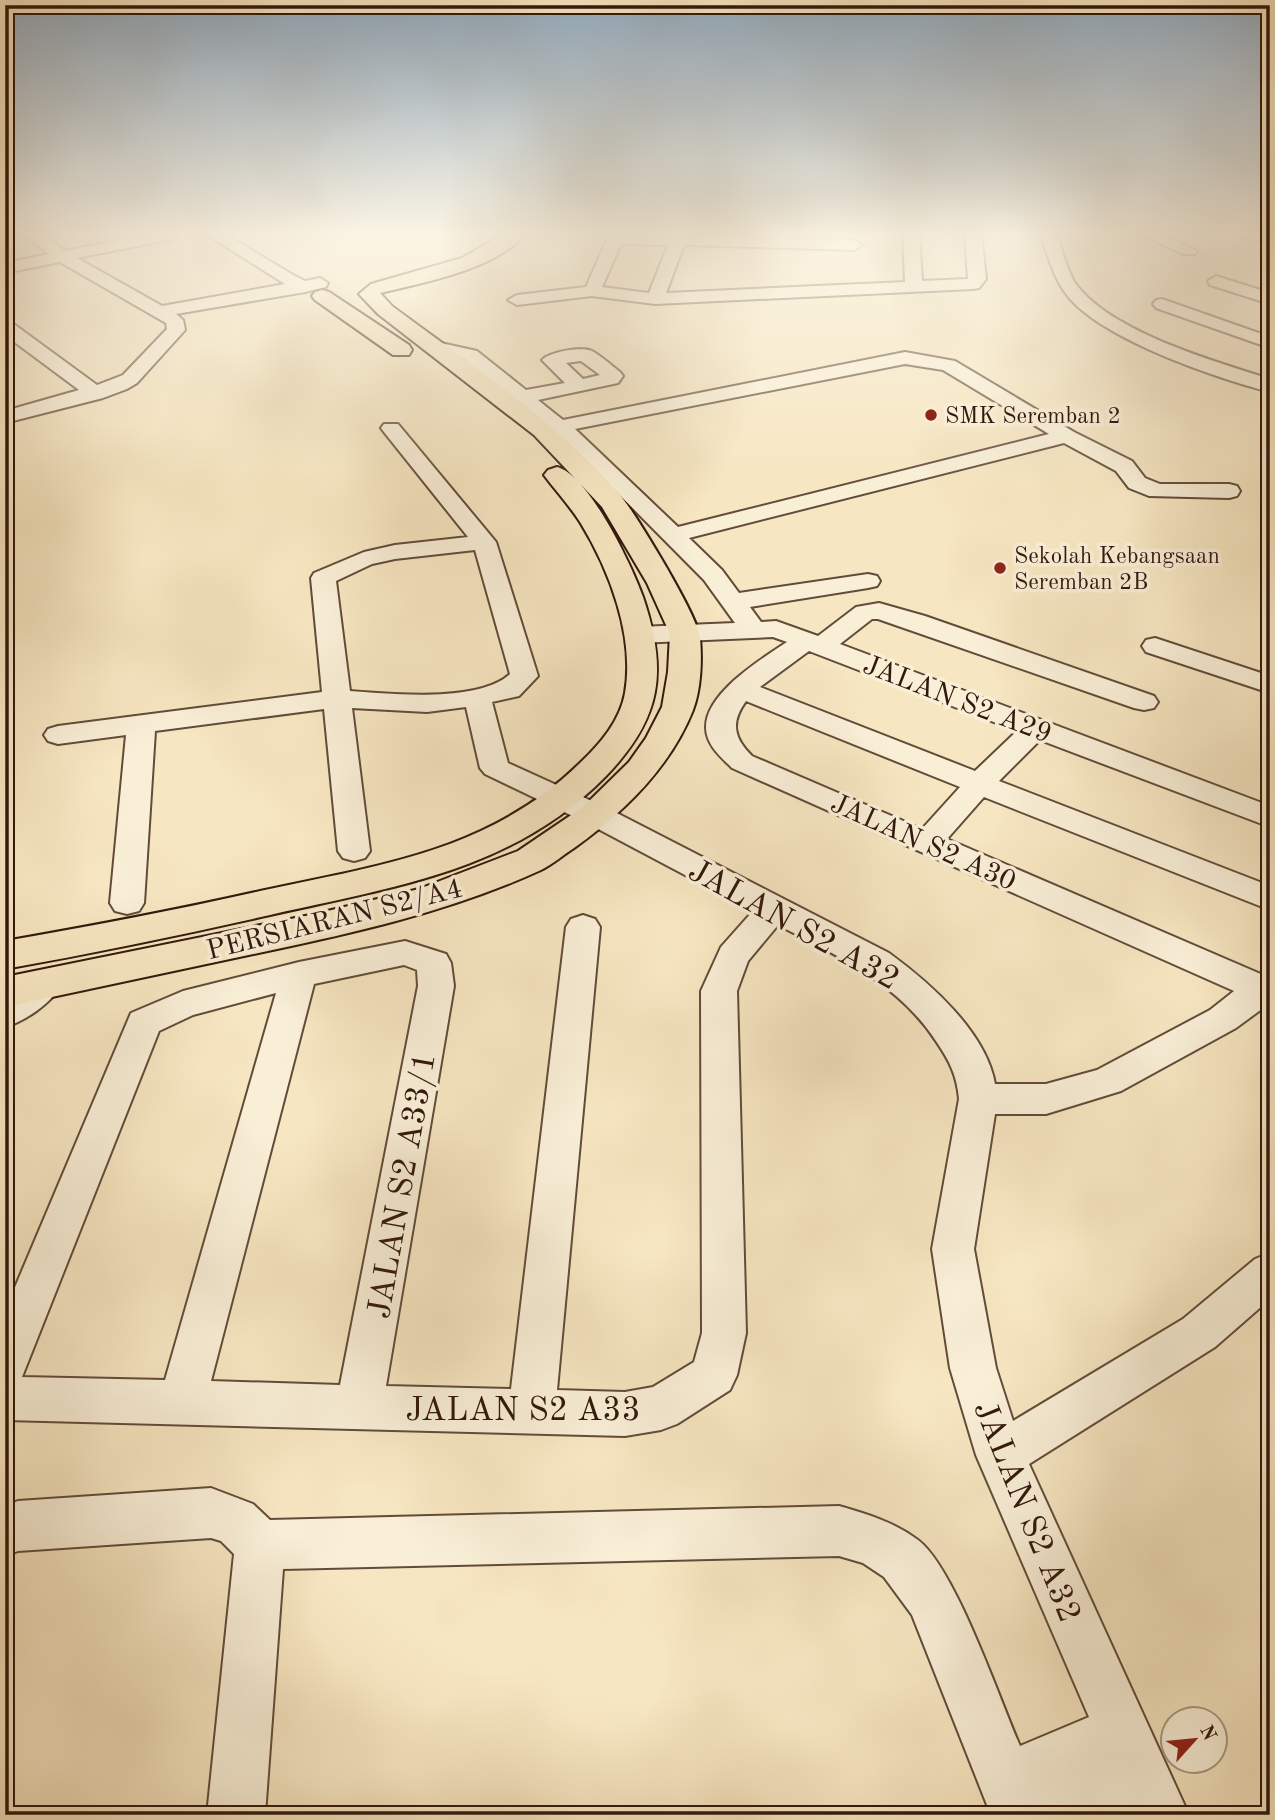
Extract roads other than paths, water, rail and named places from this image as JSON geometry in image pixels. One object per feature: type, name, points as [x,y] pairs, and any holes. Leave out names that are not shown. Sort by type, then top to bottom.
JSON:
[{"type":"main road","name":"PERSIARAN S2/A4","points":[[5,955],[114,937],[436,861],[499,838],[560,799],[587,777],[619,742],[639,701],[642,670],[638,635],[621,571],[596,525],[564,482],[529,448],[426,367],[354,318]]},
{"type":"main road","name":"PERSIARAN S2/A4","points":[[24,989],[315,928],[429,899],[531,860],[596,816],[641,769],[663,739],[678,707],[684,672],[685,634],[661,583],[613,503],[550,429],[395,318]]},
{"type":"street","points":[[5,417],[96,394],[130,379],[176,330],[168,318]]},
{"type":"street","points":[[1105,318],[1133,335],[1270,386]]},
{"type":"street","points":[[1201,318],[1269,342]]},
{"type":"street","points":[[5,326],[96,394]]},
{"type":"street","points":[[1201,362],[1269,342]]},
{"type":"street","points":[[432,346],[470,355],[523,397],[550,429],[627,488],[734,601],[752,628]]},
{"type":"street","points":[[550,429],[713,394],[905,358],[928,359],[948,365],[1067,436],[1124,466],[1137,483],[1146,488],[1157,491],[1229,491]]},
{"type":"street","points":[[523,397],[580,386]]},
{"type":"street","points":[[58,736],[335,699],[427,704],[509,690],[524,676],[484,542],[391,428]]},
{"type":"street","points":[[674,535],[1067,436]]},
{"type":"street","points":[[354,851],[323,578],[364,559],[395,552],[484,542]]},
{"type":"street","points":[[734,601],[782,597],[835,585],[868,581]]},
{"type":"street","name":"JALAN S2 A30","points":[[1144,702],[916,621],[879,611],[865,612],[740,688],[722,715],[721,736],[727,751],[742,762],[1266,987]]},
{"type":"street","name":"JALAN S2 A29","points":[[638,635],[776,629],[1270,817]]},
{"type":"street","points":[[1155,646],[1270,685]]},
{"type":"street","points":[[740,688],[1270,899]]},
{"type":"street","name":"JALAN S2 A32","points":[[477,697],[495,768],[596,816],[877,962],[912,988],[935,1011],[969,1061],[978,1098],[953,1249],[974,1368],[1000,1455],[1141,1774]]},
{"type":"street","points":[[127,903],[141,726]]},
{"type":"street","points":[[927,843],[979,784],[1036,728]]},
{"type":"street","name":"JALAN S2 A33","points":[[5,1398],[625,1414],[661,1408],[714,1375],[724,1333],[719,991],[733,956],[774,908]]},
{"type":"street","points":[[531,1412],[583,927]]},
{"type":"street","name":"JALAN S2 A33/1","points":[[299,975],[405,953],[434,963],[436,986],[359,1407]]},
{"type":"street","points":[[5,1364],[144,1023],[183,1004],[299,975],[182,1403]]},
{"type":"street","points":[[978,1098],[1046,1099],[1108,1081],[1223,1019],[1266,987]]},
{"type":"street","points":[[5,1014],[24,989]]},
{"type":"street","points":[[1000,1455],[1199,1333],[1270,1272]]},
{"type":"street","points":[[5,1531],[18,1526],[211,1513],[236,1521],[260,1545],[839,1531],[876,1542],[902,1559],[931,1598],[1013,1797],[1067,1752],[1141,1774]]},
{"type":"street","points":[[236,1815],[260,1545]]},
{"type":"street","points":[[1074,1807],[1141,1774]]},
{"type":"place","name":"SMK Seremban 2","points":[[931,415]]},
{"type":"place","name":"Sekolah Kebangsaan Seremban 2B","points":[[1000,568]]}]
